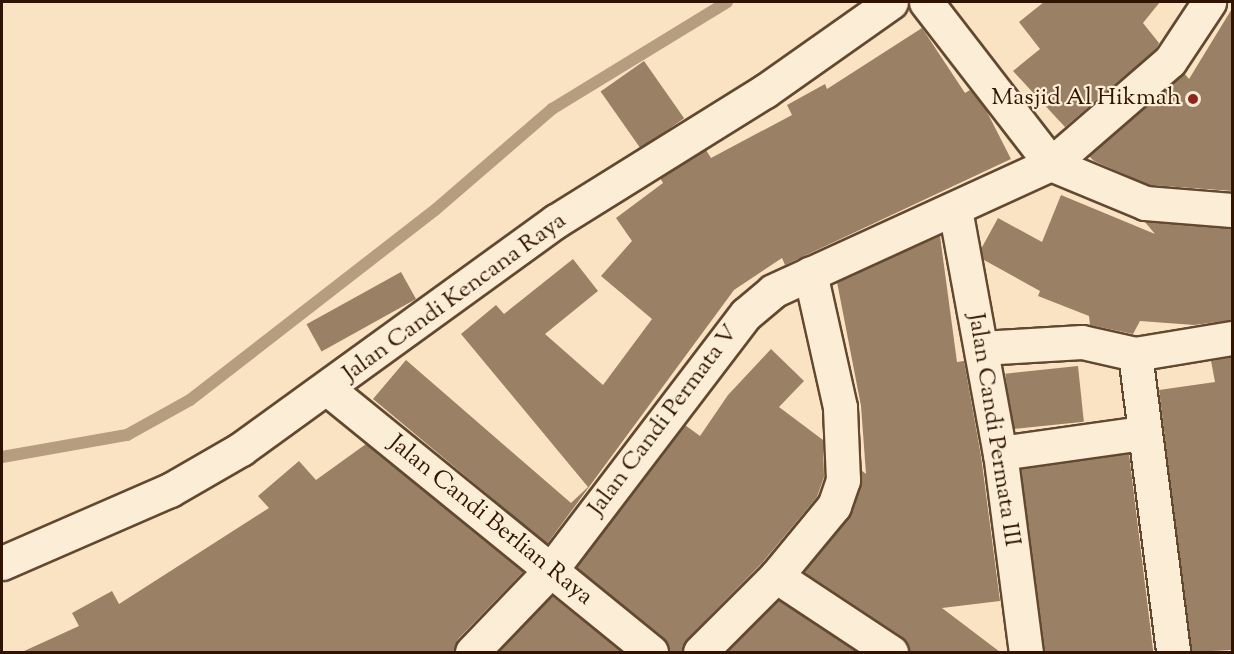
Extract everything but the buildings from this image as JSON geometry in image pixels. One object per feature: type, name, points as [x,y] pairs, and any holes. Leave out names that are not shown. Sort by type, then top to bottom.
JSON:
[{"type":"street","name":"Jalan Candi Kencana Raya","points":[[2,563],[170,490],[328,390],[556,221],[765,90],[891,2]]},
{"type":"street","points":[[926,2],[1051,165],[1145,203],[1233,210]]},
{"type":"street","name":"Jalan Candi Permata V","points":[[471,652],[549,571],[716,347],[773,291],[1051,165],[1170,61],[1209,2]]},
{"type":"street","name":"Jalan Candi Permata III","points":[[955,209],[1000,453],[1026,652]]},
{"type":"street","points":[[700,652],[776,576],[834,506],[843,480],[840,407],[810,273]]},
{"type":"street","points":[[981,348],[1082,342],[1135,354],[1233,338]]},
{"type":"street","points":[[1135,354],[1143,433],[1173,652]]},
{"type":"street","name":"Jalan Candi Berlian Raya","points":[[328,390],[651,652]]},
{"type":"street","points":[[1000,453],[1143,433]]},
{"type":"street","points":[[776,576],[891,652]]},
{"type":"waterway","points":[[2,457],[127,435],[190,400],[435,210],[552,109],[727,2]]},
{"type":"place","name":"Masjid Al Hikmah","points":[[1193,99]]}]
